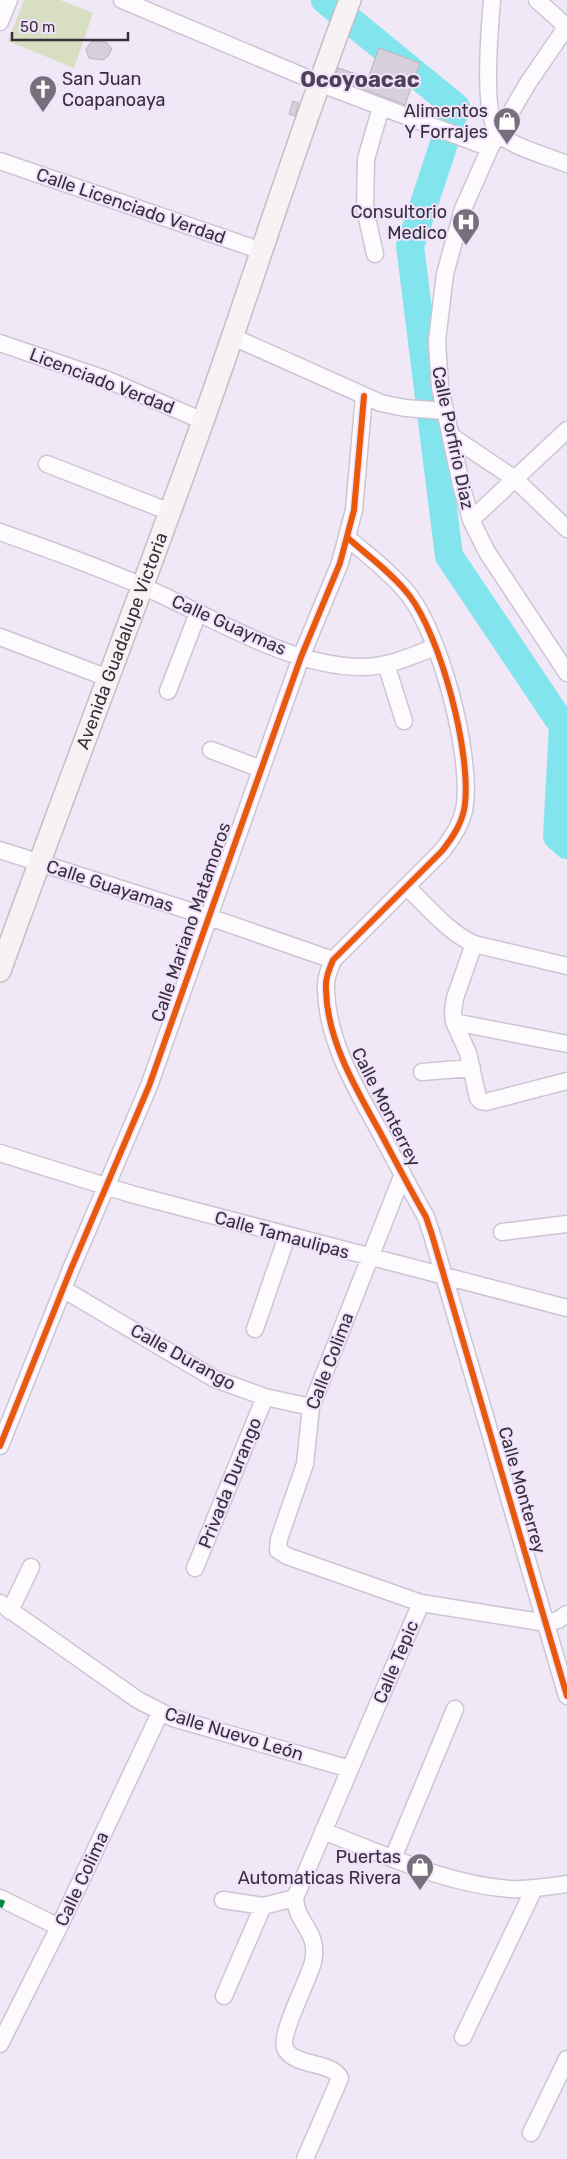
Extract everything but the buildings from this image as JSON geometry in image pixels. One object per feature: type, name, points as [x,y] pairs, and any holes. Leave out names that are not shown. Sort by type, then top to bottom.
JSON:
[{"type":"main road","name":"Avenida Guadalupe Victoria","points":[[0,971],[203,421],[318,84],[350,0]]},
{"type":"street","points":[[0,22],[8,0]]},
{"type":"street","points":[[122,0],[318,84],[437,129],[466,139],[494,141],[520,146],[567,164]]},
{"type":"street","points":[[492,0],[488,99],[494,141]]},
{"type":"street","points":[[537,0],[567,26]]},
{"type":"street","name":"Calle Porfirio Diaz","points":[[567,26],[528,83],[494,141],[463,209],[445,274],[436,341],[442,411],[471,520],[487,552],[567,673]]},
{"type":"street","points":[[375,254],[364,209],[366,159],[381,107]]},
{"type":"street","name":"Calle Licenciado Verdad","points":[[0,161],[262,251]]},
{"type":"street","points":[[233,337],[381,403],[405,408],[442,411]]},
{"type":"street","name":"Licenciado Verdad","points":[[0,343],[108,380],[203,421]]},
{"type":"street","name":"Calle Mariano Matamoros","points":[[0,1446],[63,1289],[149,1086],[301,656],[340,562],[348,538],[357,484],[364,396]]},
{"type":"street","points":[[471,520],[567,430]]},
{"type":"street","points":[[450,436],[515,479],[567,529]]},
{"type":"street","points":[[47,464],[170,512]]},
{"type":"street","name":"Calle Guaymas","points":[[0,532],[143,586],[274,647],[301,656],[347,667],[364,668],[386,664],[436,647]]},
{"type":"street","name":"Calle Monterrey","points":[[348,538],[409,595],[418,609],[436,647],[447,676],[464,760],[465,806],[454,836],[408,888],[333,960],[325,988],[327,1005],[338,1045],[356,1088],[426,1217],[567,1696]]},
{"type":"street","points":[[168,691],[198,613]]},
{"type":"street","points":[[0,637],[108,678]]},
{"type":"street","points":[[386,664],[404,721]]},
{"type":"street","points":[[211,750],[261,769]]},
{"type":"street","name":"Calle Guayamas","points":[[0,850],[209,917],[333,960]]},
{"type":"street","points":[[408,888],[455,933],[474,944],[567,966]]},
{"type":"street","points":[[474,944],[455,998],[453,1011],[454,1022],[468,1053],[475,1092],[481,1101],[486,1102],[567,1081]]},
{"type":"street","points":[[454,1022],[567,1044]]},
{"type":"street","points":[[422,1072],[472,1068]]},
{"type":"street","name":"Calle Tamaulipas","points":[[0,1153],[106,1186],[287,1236],[567,1308]]},
{"type":"street","name":"Calle Colima","points":[[403,1174],[311,1407],[305,1464],[279,1539],[278,1550],[287,1556],[421,1603]]},
{"type":"street","points":[[502,1232],[567,1224]]},
{"type":"street","points":[[255,1329],[287,1236]]},
{"type":"street","name":"Calle Durango","points":[[63,1289],[215,1379],[265,1397],[311,1407]]},
{"type":"street","name":"Privada Durango","points":[[195,1568],[265,1397]]},
{"type":"street","points":[[5,1607],[31,1567]]},
{"type":"street","name":"Calle Tepic","points":[[295,1898],[421,1603],[546,1623]]},
{"type":"street","name":"Calle Nuevo León","points":[[5,1607],[138,1700],[160,1713],[350,1769]]},
{"type":"street","points":[[546,1623],[558,1620],[567,1614]]},
{"type":"street","points":[[393,1858],[454,1709]]},
{"type":"street","name":"Calle Colima","points":[[0,2044],[59,1927],[160,1713]]},
{"type":"street","points":[[323,1831],[456,1880],[510,1889],[534,1889],[567,1884]]},
{"type":"street","points":[[463,2037],[534,1889]]},
{"type":"street","points":[[0,1898],[59,1927]]},
{"type":"street","points":[[223,1900],[263,1906],[295,1898],[295,1908],[313,1938],[315,1950],[313,1963],[283,2043],[285,2049],[295,2058],[338,2074],[340,2078],[305,2159]]},
{"type":"street","points":[[224,1996],[263,1906]]},
{"type":"street","points":[[531,2133],[567,2059]]},
{"type":"green space","points":[[24,0],[60,0],[93,13],[74,68],[8,41]]},
{"type":"waterway","points":[[325,0],[456,107],[410,246],[449,556],[563,726],[557,836],[567,845]]},
{"type":"marked path","points":[[0,1907],[3,1900]]},
{"type":"cycle path","points":[[0,1446],[71,1269],[149,1086],[301,657],[340,563],[354,510],[364,396]]},
{"type":"cycle path","points":[[348,538],[388,572],[409,595],[421,614],[432,638],[451,696],[458,726],[466,782],[465,804],[462,817],[457,829],[442,851],[333,960],[326,982],[331,1027],[344,1064],[426,1217],[567,1696]]},
{"type":"place","name":"San Juan Coapanoaya","points":[[43,113]]},
{"type":"place","name":"Alimentos Y Forrajes","points":[[507,145]]},
{"type":"place","name":"Consultorio Medico","points":[[466,246]]},
{"type":"place","name":"Puertas Automaticas Rivera","points":[[420,1891]]},
{"type":"district","name":"Ocoyoacac","points":[[360,79]]}]
